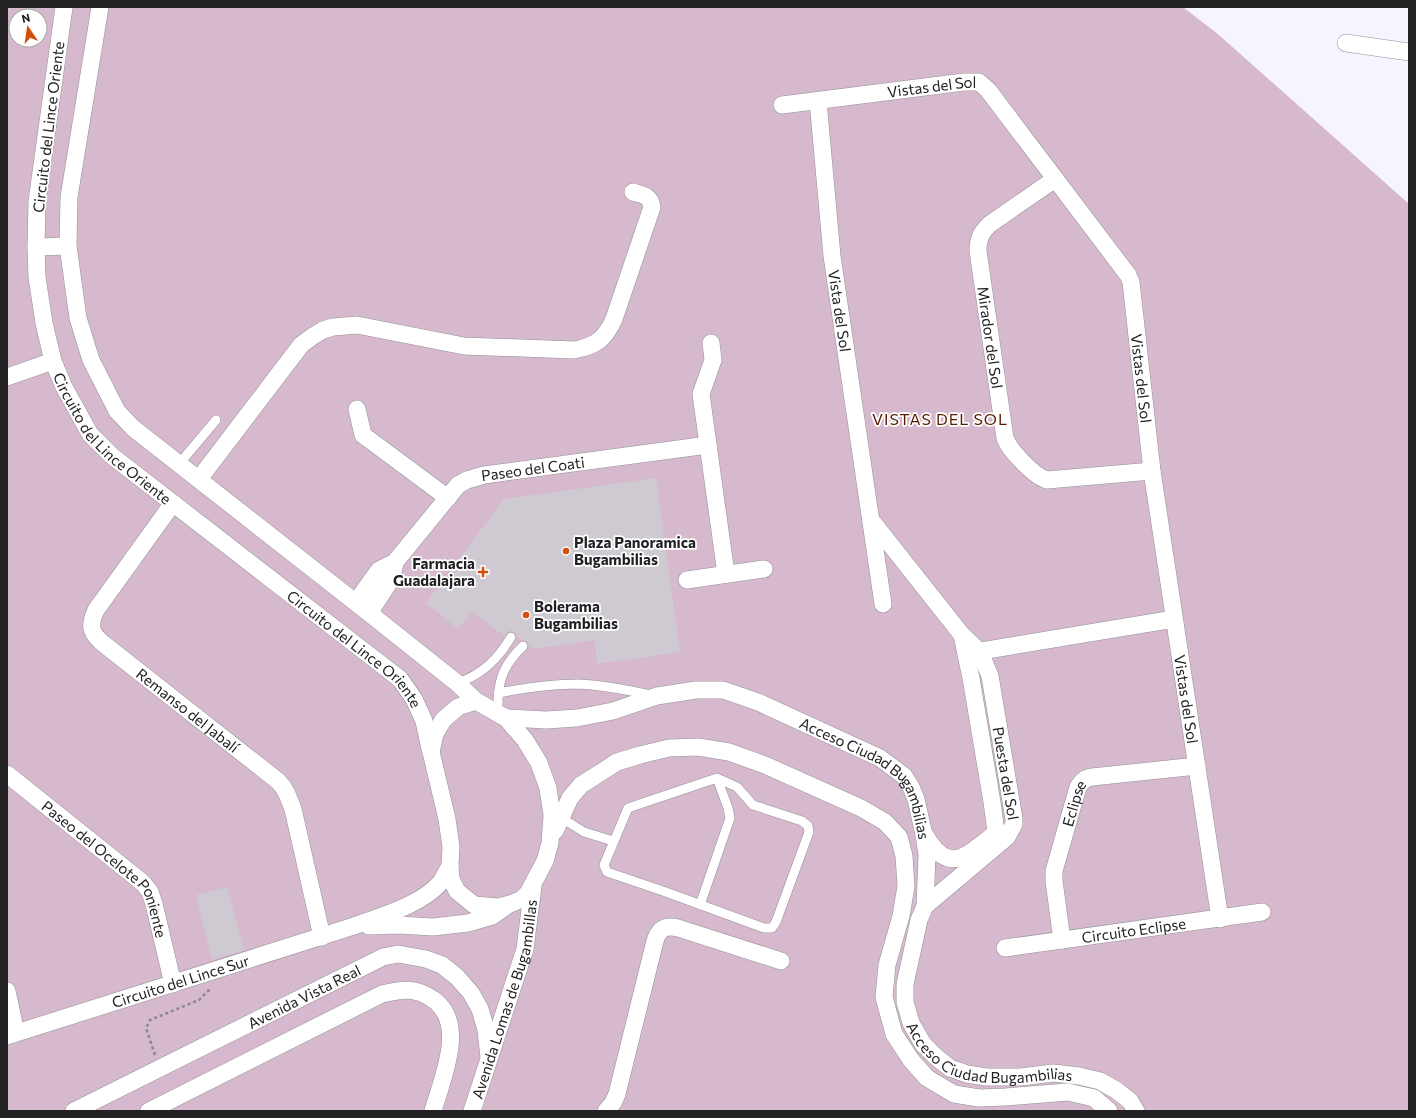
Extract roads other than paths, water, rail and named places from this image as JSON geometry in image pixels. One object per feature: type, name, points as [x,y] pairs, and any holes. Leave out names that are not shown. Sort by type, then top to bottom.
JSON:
[{"type":"street","name":"Circuito del Lince Oriente","points":[[64,7],[37,201],[37,277],[44,324],[53,362],[67,393],[90,434],[112,456],[400,679],[414,699],[424,721],[447,819],[451,847],[450,866]]},
{"type":"street","name":"Circuito del Lince Oriente","points":[[100,7],[69,196],[68,246],[78,318],[91,360],[117,411],[133,428],[369,612],[476,700],[502,716]]},
{"type":"street","points":[[1346,44],[1409,52]]},
{"type":"street","name":"Vistas del Sol","points":[[782,105],[964,82],[979,82],[988,90],[1055,180],[1124,267],[1130,278],[1152,471],[1220,918]]},
{"type":"street","name":"Vista del Sol","points":[[818,101],[832,256],[883,604]]},
{"type":"street","name":"Mirador del Sol","points":[[1055,180],[990,224],[979,237],[978,251],[1005,438],[1011,449],[1037,476],[1047,480],[1152,471]]},
{"type":"street","points":[[199,479],[301,345],[324,330],[333,327],[357,325],[464,346],[574,350],[586,348],[595,344],[603,338],[614,319],[652,207],[651,201],[647,197],[633,192]]},
{"type":"street","points":[[36,246],[68,246]]},
{"type":"street","points":[[711,343],[713,360],[701,394],[726,574]]},
{"type":"street","points":[[7,377],[53,362]]},
{"type":"street","points":[[357,409],[363,435],[448,498]]},
{"type":"street","name":"Paseo del Coati","points":[[356,602],[379,570],[395,562],[458,485],[467,480],[484,475],[708,445]]},
{"type":"street","name":"Remanso del Jabalí","points":[[173,503],[96,610],[91,619],[91,629],[96,638],[284,787],[293,810],[322,937]]},
{"type":"street","name":"Vista del Sol","points":[[871,520],[962,635],[974,653]]},
{"type":"street","name":"Paseo del Coati","points":[[369,612],[392,578],[395,562]]},
{"type":"street","points":[[687,580],[764,569]]},
{"type":"street","points":[[974,653],[1174,620]]},
{"type":"street","name":"Puesta del Sol","points":[[924,835],[937,853],[951,859],[966,856],[974,852],[1014,824],[990,676],[974,653]]},
{"type":"street","name":"Puesta del Sol","points":[[974,653],[992,802],[1001,834]]},
{"type":"street","name":"Acceso Ciudad Bugambilias","points":[[502,716],[546,720],[577,718],[613,711],[657,696],[696,690],[723,690],[758,702],[880,758],[904,776],[911,787],[916,799],[924,835],[927,855],[924,906],[919,920],[907,976],[905,1002],[911,1023],[923,1044],[950,1068],[967,1074],[986,1077],[1020,1077],[1053,1073],[1079,1076],[1100,1081],[1116,1090],[1130,1101],[1136,1111]]},
{"type":"street","points":[[431,752],[435,734],[443,720],[458,707],[476,700]]},
{"type":"street","points":[[502,716],[528,746],[539,763],[548,788],[552,815],[550,843],[545,862],[533,885]]},
{"type":"street","name":"Acceso Ciudad Bugambilias","points":[[550,843],[560,817],[570,798],[581,785],[617,762],[669,748],[698,747],[729,752],[765,765],[861,808],[885,822],[899,837],[904,856],[906,886],[901,916],[887,965],[884,997],[894,1034],[911,1060],[927,1078],[954,1094],[979,1098],[1068,1092],[1094,1098],[1109,1111]]},
{"type":"street","name":"Eclipse","points":[[1062,940],[1054,871],[1080,783],[1084,779],[1092,777],[1197,766]]},
{"type":"street","name":"Paseo del Ocelote Poniente","points":[[7,774],[143,883],[150,892],[154,904],[173,984]]},
{"type":"street","points":[[992,802],[1011,799]]},
{"type":"street","name":"Puesta del Sol","points":[[924,906],[1001,834]]},
{"type":"street","points":[[450,866],[451,879],[457,891],[474,905],[498,907],[510,904]]},
{"type":"street","name":"Circuito del Lince Sur","points":[[12,1034],[322,937],[402,908],[426,895],[440,883],[450,866]]},
{"type":"street","name":"Circuito del Lince Sur","points":[[354,926],[398,925],[433,927],[468,923],[492,916],[510,904],[522,899],[533,885]]},
{"type":"street","name":"Avenida Lomas de Bugambillas","points":[[472,1111],[525,948],[533,885]]},
{"type":"street","name":"Circuito Eclipse","points":[[1005,948],[1262,912]]},
{"type":"street","points":[[606,1111],[613,1103],[617,1094],[655,941],[657,934],[663,928],[671,926],[781,961]]},
{"type":"street","name":"Avenida Vista Real","points":[[74,1111],[369,964],[398,954],[426,959],[442,965],[457,976],[480,1009],[486,1030],[489,1057]]},
{"type":"street","points":[[149,1111],[382,994],[401,990],[415,990],[438,1002],[446,1013],[450,1024],[451,1042],[445,1070],[433,1111]]},
{"type":"street","points":[[7,991],[12,1034]]},
{"type":"lane","points":[[179,464],[216,420]]},
{"type":"lane","points":[[457,684],[476,675],[490,664],[502,651],[511,636]]},
{"type":"lane","points":[[502,716],[498,692],[502,676],[514,655],[523,646]]},
{"type":"lane","points":[[498,692],[538,686],[578,684],[618,688],[657,696]]},
{"type":"lane","points":[[700,905],[730,818],[717,778]]},
{"type":"lane","points":[[717,778],[737,787],[753,805],[806,823],[808,826],[809,832],[776,922],[772,928],[764,928],[607,872],[604,865],[626,812],[631,806],[717,778]]},
{"type":"lane","points":[[560,817],[584,832],[613,841]]},
{"type":"place","name":"Plaza Panoramica Bugambilias","points":[[566,551]]},
{"type":"place","name":"Farmacia Guadalajara","points":[[483,572]]},
{"type":"place","name":"Bolerama Bugambilias","points":[[526,615]]},
{"type":"district","name":"VISTAS DEL SOL","points":[[940,418]]}]
